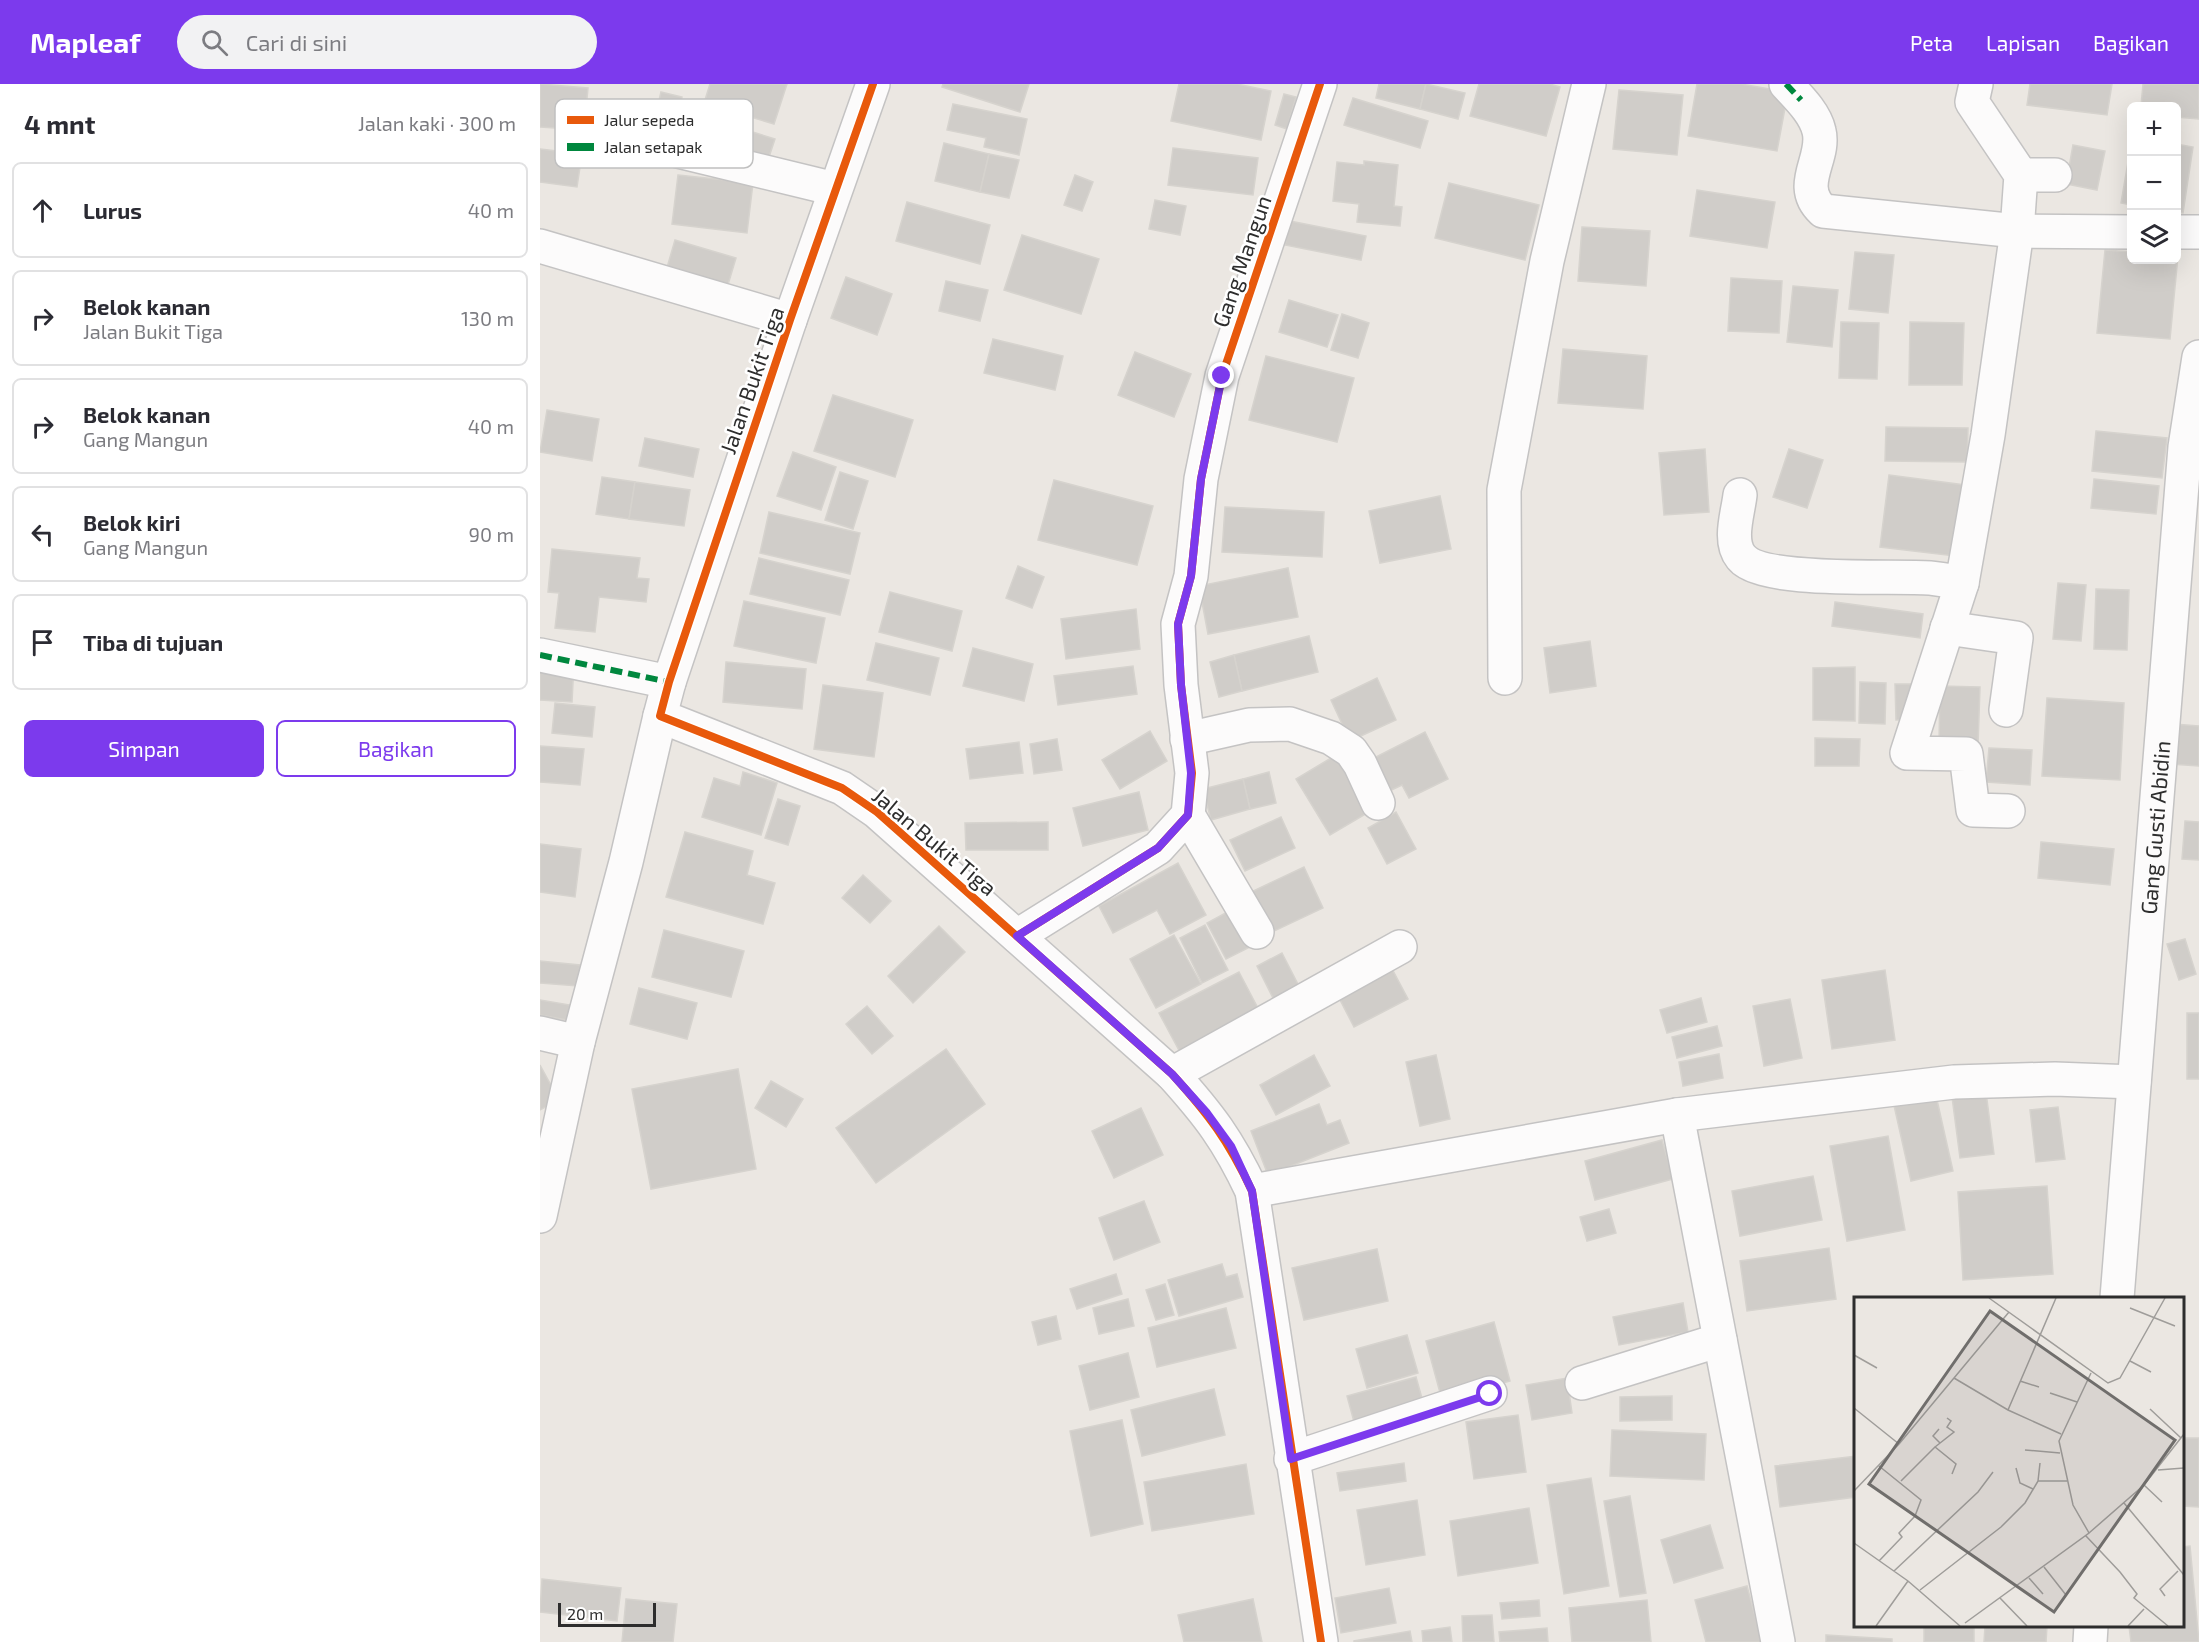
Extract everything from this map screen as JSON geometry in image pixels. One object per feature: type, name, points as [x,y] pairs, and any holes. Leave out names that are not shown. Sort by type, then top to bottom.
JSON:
[{"type":"street","name":"Jalan Bukit Tiga","points":[[873,84],[823,187],[790,320],[669,682],[660,716],[842,788],[878,812],[1172,1074],[1207,1113],[1231,1146],[1252,1191],[1291,1459],[1321,1642]]},
{"type":"street","name":"Gang Mangun","points":[[1188,815],[1191,773],[1178,624],[1191,576],[1201,479],[1222,376],[1320,84]]},
{"type":"street","points":[[1505,678],[1504,490],[1546,261],[1589,84]]},
{"type":"street","points":[[1976,84],[1972,102],[2021,175],[2017,231],[1988,435],[1962,583],[1907,753],[1966,754],[1973,810],[2008,811]]},
{"type":"street","points":[[1794,92],[1820,132],[1810,188],[1814,203],[1823,211],[2017,231],[2127,232]]},
{"type":"street","points":[[746,168],[823,187]]},
{"type":"street","points":[[2021,175],[2055,175]]},
{"type":"street","points":[[2181,232],[2199,232]]},
{"type":"street","points":[[540,246],[790,320]]},
{"type":"street","name":"Gang Gusti Abidin","points":[[2117,1297],[2134,1082],[2199,357]]},
{"type":"street","points":[[1740,495],[1734,544],[1742,558],[1756,567],[1800,575],[1931,578],[1962,583]]},
{"type":"street","points":[[1947,628],[2016,638],[2006,710]]},
{"type":"street","points":[[540,655],[669,682]]},
{"type":"street","points":[[540,1216],[578,1042],[626,862],[660,716]]},
{"type":"street","points":[[1187,739],[1249,725],[1290,724],[1331,738],[1351,751],[1360,764],[1378,803]]},
{"type":"street","points":[[1017,936],[1158,848],[1188,815],[1257,932]]},
{"type":"street","points":[[1172,1074],[1400,947]]},
{"type":"street","points":[[540,1033],[578,1042]]},
{"type":"street","points":[[1252,1191],[1677,1115],[1954,1082],[2055,1079],[2134,1082]]},
{"type":"street","points":[[1677,1115],[1778,1642]]},
{"type":"street","points":[[1582,1383],[1720,1340]]},
{"type":"street","points":[[1291,1459],[1490,1394]]},
{"type":"street","points":[[2090,1642],[2091,1627]]},
{"type":"building","points":[[540,84],[588,88],[587,99],[555,99],[555,128],[540,127]]},
{"type":"building","points":[[710,84],[787,84],[774,124],[753,118],[753,99],[705,99]]},
{"type":"building","points":[[943,84],[1029,84],[1020,112],[942,87]]},
{"type":"building","points":[[1179,84],[1237,84],[1271,91],[1261,140],[1171,121]]},
{"type":"building","points":[[1379,84],[1426,84],[1420,109],[1376,98]]},
{"type":"building","points":[[1426,84],[1465,93],[1458,119],[1420,109]]},
{"type":"building","points":[[1479,84],[1550,84],[1560,87],[1546,136],[1470,116]]},
{"type":"building","points":[[1697,84],[1741,84],[1788,92],[1777,151],[1688,136]]},
{"type":"building","points":[[2030,84],[2112,84],[2107,115],[2027,105]]},
{"type":"building","points":[[2143,84],[2199,84],[2199,119],[2181,117],[2181,102],[2141,102]]},
{"type":"building","points":[[1619,90],[1683,95],[1677,155],[1613,149]]},
{"type":"building","points":[[661,92],[682,97],[682,99],[659,99]]},
{"type":"building","points":[[1284,94],[1296,97],[1287,129],[1275,125]]},
{"type":"building","points":[[1353,98],[1428,121],[1420,148],[1344,125]]},
{"type":"building","points":[[953,104],[1027,119],[1019,155],[984,147],[986,138],[947,130]]},
{"type":"building","points":[[753,132],[775,139],[765,169],[753,165]]},
{"type":"building","points":[[944,143],[989,154],[980,192],[935,181]]},
{"type":"building","points":[[2073,145],[2105,151],[2097,190],[2066,184]]},
{"type":"building","points":[[2181,145],[2193,147],[2183,213],[2181,213]]},
{"type":"building","points":[[1173,148],[1258,158],[1253,195],[1168,185]]},
{"type":"building","points":[[540,149],[555,151],[555,168],[580,168],[577,187],[540,182]]},
{"type":"building","points":[[989,154],[1019,160],[1009,198],[980,192]]},
{"type":"building","points":[[1364,161],[1398,165],[1394,206],[1402,207],[1400,226],[1357,222],[1359,204],[1333,201],[1337,162],[1364,165]]},
{"type":"building","points":[[2127,168],[2127,204],[2121,203]]},
{"type":"building","points":[[678,175],[753,183],[747,233],[672,224]]},
{"type":"building","points":[[1075,175],[1093,182],[1082,211],[1064,205]]},
{"type":"building","points":[[1449,183],[1539,205],[1525,260],[1435,238]]},
{"type":"building","points":[[1697,190],[1775,202],[1767,248],[1690,236]]},
{"type":"building","points":[[1155,200],[1186,206],[1180,235],[1149,229]]},
{"type":"building","points":[[907,202],[990,225],[980,264],[896,241]]},
{"type":"building","points":[[1290,221],[1366,236],[1361,260],[1285,245]]},
{"type":"building","points":[[1582,227],[1650,231],[1646,286],[1578,281]]},
{"type":"building","points":[[1022,235],[1099,259],[1081,314],[1004,290]]},
{"type":"building","points":[[675,240],[736,258],[727,288],[666,271]]},
{"type":"building","points":[[2105,250],[2127,252],[2127,264],[2177,264],[2170,339],[2097,333]]},
{"type":"building","points":[[1855,252],[1894,255],[1888,313],[1849,309]]},
{"type":"building","points":[[846,277],[892,294],[877,335],[831,318]]},
{"type":"building","points":[[1731,278],[1782,281],[1779,333],[1728,331]]},
{"type":"building","points":[[946,281],[988,290],[980,321],[939,311]]},
{"type":"building","points":[[1793,286],[1838,290],[1832,347],[1787,342]]},
{"type":"building","points":[[1289,300],[1338,315],[1327,347],[1279,332]]},
{"type":"building","points":[[1342,314],[1369,323],[1358,358],[1331,350]]},
{"type":"building","points":[[1841,322],[1879,323],[1877,379],[1839,378]]},
{"type":"building","points":[[1910,322],[1964,323],[1962,385],[1909,385]]},
{"type":"building","points":[[993,339],[1063,356],[1055,390],[984,373]]},
{"type":"building","points":[[1563,349],[1647,356],[1643,409],[1558,403]]},
{"type":"building","points":[[1135,352],[1191,374],[1174,417],[1118,395]]},
{"type":"building","points":[[1266,356],[1354,378],[1337,442],[1249,420]]},
{"type":"building","points":[[833,395],[913,420],[895,477],[814,451]]},
{"type":"building","points":[[547,410],[599,419],[592,461],[540,452]]},
{"type":"building","points":[[1886,427],[1968,428],[1967,462],[1885,461]]},
{"type":"building","points":[[2096,431],[2167,438],[2162,478],[2092,471]]},
{"type":"building","points":[[645,438],[699,449],[693,477],[639,466]]},
{"type":"building","points":[[1705,449],[1709,512],[1664,515],[1659,453]]},
{"type":"building","points":[[1789,449],[1823,460],[1807,508],[1773,497]]},
{"type":"building","points":[[793,452],[836,467],[821,510],[777,496]]},
{"type":"building","points":[[840,472],[868,481],[853,529],[825,520]]},
{"type":"building","points":[[1889,475],[1965,485],[1955,556],[1880,547]]},
{"type":"building","points":[[602,477],[635,482],[629,519],[596,514]]},
{"type":"building","points":[[2094,479],[2159,486],[2156,514],[2091,508]]},
{"type":"building","points":[[1054,480],[1153,506],[1137,565],[1038,540]]},
{"type":"building","points":[[635,482],[690,490],[684,526],[629,519]]},
{"type":"building","points":[[1440,496],[1451,549],[1380,563],[1369,511]]},
{"type":"building","points":[[1225,507],[1324,512],[1322,557],[1222,552]]},
{"type":"building","points":[[769,512],[860,533],[850,574],[760,553]]},
{"type":"building","points":[[552,549],[640,558],[637,578],[649,579],[646,602],[599,597],[595,632],[555,628],[559,593],[548,592]]},
{"type":"building","points":[[759,558],[849,580],[840,615],[750,594]]},
{"type":"building","points":[[1018,566],[1044,577],[1032,608],[1006,598]]},
{"type":"building","points":[[1288,568],[1298,617],[1208,634],[1199,586]]},
{"type":"building","points":[[2058,583],[2086,585],[2081,641],[2053,639]]},
{"type":"building","points":[[2096,589],[2129,590],[2127,650],[2094,649]]},
{"type":"building","points":[[890,592],[962,611],[952,651],[879,632]]},
{"type":"building","points":[[744,601],[825,618],[816,663],[734,646]]},
{"type":"building","points":[[1835,602],[1923,614],[1920,638],[1832,626]]},
{"type":"building","points":[[1136,609],[1140,649],[1066,659],[1061,619]]},
{"type":"building","points":[[1309,636],[1318,672],[1242,691],[1234,655]]},
{"type":"building","points":[[1590,641],[1596,686],[1550,693],[1544,648]]},
{"type":"building","points":[[876,643],[939,658],[930,695],[867,680]]},
{"type":"building","points":[[973,648],[1033,664],[1024,701],[963,686]]},
{"type":"building","points":[[1234,655],[1242,691],[1219,697],[1210,662]]},
{"type":"building","points":[[540,661],[574,663],[572,702],[540,700]]},
{"type":"building","points":[[726,662],[806,669],[802,709],[723,702]]},
{"type":"building","points":[[1133,666],[1137,694],[1058,705],[1054,676]]},
{"type":"building","points":[[1855,667],[1855,721],[1813,720],[1813,668]]},
{"type":"building","points":[[1377,678],[1396,720],[1350,741],[1331,700]]},
{"type":"building","points":[[1860,682],[1886,683],[1885,724],[1859,723]]},
{"type":"building","points":[[1895,684],[1916,684],[1917,719],[1896,720]]},
{"type":"building","points":[[823,685],[883,693],[874,757],[814,749]]},
{"type":"building","points":[[1940,686],[1980,687],[1978,745],[1939,744]]},
{"type":"building","points":[[2047,698],[2124,703],[2120,780],[2042,776]]},
{"type":"building","points":[[555,703],[595,707],[592,737],[552,733]]},
{"type":"building","points":[[2174,724],[2199,726],[2199,766],[2171,764]]},
{"type":"building","points":[[1150,731],[1167,761],[1120,789],[1102,760]]},
{"type":"building","points":[[1425,732],[1448,779],[1409,798],[1402,785],[1381,795],[1364,763]]},
{"type":"building","points":[[1815,738],[1860,739],[1859,766],[1815,766]]},
{"type":"building","points":[[1057,739],[1062,770],[1034,774],[1030,744]]},
{"type":"building","points":[[1019,742],[1023,773],[970,779],[966,749]]},
{"type":"building","points":[[540,746],[584,749],[580,785],[540,782]]},
{"type":"building","points":[[1989,748],[2032,750],[2030,785],[1986,782]]},
{"type":"building","points":[[1336,755],[1369,812],[1330,835],[1296,779]]},
{"type":"building","points":[[743,772],[777,783],[761,835],[702,817],[714,778],[740,786]]},
{"type":"building","points":[[1269,772],[1276,803],[1250,809],[1243,779]]},
{"type":"building","points":[[1243,779],[1250,809],[1211,820],[1203,789]]},
{"type":"building","points":[[1139,792],[1148,830],[1083,846],[1073,808]]},
{"type":"building","points":[[778,799],[800,806],[788,845],[765,838]]},
{"type":"building","points":[[1396,812],[1416,849],[1387,864],[1368,828]]},
{"type":"building","points":[[1281,817],[1295,848],[1245,871],[1230,840]]},
{"type":"building","points":[[2185,821],[2199,822],[2199,860],[2182,859]]},
{"type":"building","points":[[1048,822],[1048,850],[966,850],[965,823]]},
{"type":"building","points":[[685,832],[753,851],[747,875],[775,883],[763,924],[666,897]]},
{"type":"building","points":[[2041,842],[2114,849],[2110,885],[2038,878]]},
{"type":"building","points":[[540,844],[581,849],[575,897],[540,892]]},
{"type":"building","points":[[1178,863],[1206,915],[1170,934],[1157,910],[1113,933],[1099,906]]},
{"type":"building","points":[[1304,867],[1323,908],[1270,933],[1251,892]]},
{"type":"building","points":[[863,875],[891,901],[870,923],[842,898]]},
{"type":"building","points":[[1231,910],[1250,947],[1226,959],[1207,923]]},
{"type":"building","points":[[1205,925],[1228,970],[1202,983],[1180,938]]},
{"type":"building","points":[[939,926],[965,952],[913,1003],[888,976]]},
{"type":"building","points":[[664,930],[744,951],[731,997],[652,977]]},
{"type":"building","points":[[1174,935],[1201,984],[1156,1008],[1130,959]]},
{"type":"building","points":[[2185,939],[2196,974],[2179,980],[2167,944]]},
{"type":"building","points":[[1282,953],[1303,994],[1278,1008],[1257,966]]},
{"type":"building","points":[[540,961],[580,965],[578,986],[540,983]]},
{"type":"building","points":[[1390,965],[1408,999],[1354,1027],[1336,992]]},
{"type":"building","points":[[1885,970],[1895,1040],[1832,1049],[1822,980]]},
{"type":"building","points":[[1239,972],[1261,1014],[1181,1054],[1159,1013]]},
{"type":"building","points":[[639,988],[697,1003],[687,1039],[630,1024]]},
{"type":"building","points":[[1701,998],[1707,1022],[1667,1033],[1660,1010]]},
{"type":"building","points":[[1790,999],[1802,1058],[1764,1066],[1753,1006]]},
{"type":"building","points":[[540,1000],[570,1005],[567,1020],[540,1015]]},
{"type":"building","points":[[867,1006],[893,1036],[872,1054],[846,1024]]},
{"type":"building","points":[[2187,1013],[2199,1013],[2199,1079],[2187,1079]]},
{"type":"building","points":[[1717,1026],[1722,1046],[1677,1058],[1672,1037]]},
{"type":"building","points":[[946,1049],[985,1104],[876,1183],[836,1128]]},
{"type":"building","points":[[1719,1054],[1723,1078],[1683,1086],[1679,1062]]},
{"type":"building","points":[[1314,1055],[1330,1086],[1276,1115],[1260,1085]]},
{"type":"building","points":[[1436,1055],[1450,1119],[1420,1126],[1406,1062]]},
{"type":"building","points":[[540,1065],[559,1100],[540,1110]]},
{"type":"building","points":[[738,1069],[756,1169],[651,1189],[632,1089]]},
{"type":"building","points":[[771,1081],[803,1099],[786,1127],[755,1108]]},
{"type":"building","points":[[1935,1091],[1953,1171],[1911,1181],[1893,1101]]},
{"type":"building","points":[[1986,1092],[1994,1154],[1960,1158],[1952,1097]]},
{"type":"building","points":[[1319,1104],[1327,1125],[1340,1120],[1349,1143],[1268,1175],[1251,1131]]},
{"type":"building","points":[[2058,1107],[2065,1159],[2036,1162],[2030,1110]]},
{"type":"building","points":[[1141,1108],[1163,1155],[1114,1178],[1092,1131]]},
{"type":"building","points":[[1888,1136],[1905,1230],[1847,1241],[1830,1146]]},
{"type":"building","points":[[1662,1140],[1673,1179],[1595,1200],[1585,1161]]},
{"type":"building","points":[[1813,1176],[1822,1220],[1740,1236],[1732,1191]]},
{"type":"building","points":[[2047,1186],[2053,1274],[1963,1280],[1958,1192]]},
{"type":"building","points":[[1144,1201],[1160,1242],[1114,1260],[1099,1218]]},
{"type":"building","points":[[1609,1209],[1616,1233],[1587,1241],[1580,1217]]},
{"type":"building","points":[[1829,1248],[1836,1299],[1747,1311],[1740,1261]]},
{"type":"building","points":[[1377,1249],[1388,1301],[1304,1320],[1292,1268]]},
{"type":"building","points":[[1222,1264],[1226,1277],[1237,1274],[1243,1297],[1179,1316],[1168,1280]]},
{"type":"building","points":[[1116,1274],[1122,1294],[1077,1309],[1070,1289]]},
{"type":"building","points":[[1165,1284],[1174,1315],[1156,1320],[1146,1290]]},
{"type":"building","points":[[1128,1299],[1134,1326],[1099,1334],[1093,1308]]},
{"type":"building","points":[[1683,1303],[1688,1332],[1619,1345],[1613,1317]]},
{"type":"building","points":[[1226,1308],[1236,1348],[1157,1367],[1148,1328]]},
{"type":"building","points":[[1056,1316],[1061,1339],[1038,1345],[1032,1322]]},
{"type":"building","points":[[1494,1322],[1510,1381],[1442,1400],[1426,1341]]},
{"type":"building","points":[[1407,1335],[1418,1373],[1367,1388],[1356,1349]]},
{"type":"building","points":[[1128,1353],[1139,1397],[1090,1410],[1079,1366]]},
{"type":"building","points":[[1416,1377],[1425,1409],[1356,1429],[1347,1396]]},
{"type":"building","points":[[1567,1378],[1572,1413],[1532,1420],[1526,1385]]},
{"type":"building","points":[[1214,1389],[1225,1435],[1142,1456],[1131,1410]]},
{"type":"building","points":[[1672,1396],[1672,1420],[1620,1421],[1620,1397]]},
{"type":"building","points":[[1518,1415],[1526,1472],[1474,1479],[1466,1422]]},
{"type":"building","points":[[1122,1420],[1143,1524],[1091,1536],[1070,1431]]},
{"type":"building","points":[[1612,1430],[1706,1434],[1704,1480],[1610,1476]]},
{"type":"building","points":[[2184,1438],[2199,1438],[2199,1507],[2184,1506]]},
{"type":"building","points":[[1854,1456],[1854,1497],[1780,1507],[1775,1466]]},
{"type":"building","points":[[1404,1463],[1406,1481],[1340,1491],[1337,1473]]},
{"type":"building","points":[[1246,1464],[1254,1514],[1152,1531],[1144,1482]]},
{"type":"building","points":[[1591,1478],[1609,1586],[1564,1594],[1547,1485]]},
{"type":"building","points":[[1630,1496],[1646,1593],[1620,1597],[1604,1501]]},
{"type":"building","points":[[1417,1500],[1425,1555],[1366,1565],[1357,1510]]},
{"type":"building","points":[[1529,1508],[1538,1563],[1458,1576],[1450,1521]]},
{"type":"building","points":[[1710,1525],[1723,1568],[1674,1583],[1661,1540]]},
{"type":"building","points":[[2190,1546],[2199,1642],[2131,1642],[2129,1627],[2184,1627],[2184,1547]]},
{"type":"building","points":[[542,1579],[621,1588],[617,1621],[540,1612]]},
{"type":"building","points":[[1747,1586],[1762,1642],[1706,1642],[1695,1600]]},
{"type":"building","points":[[1389,1588],[1396,1623],[1341,1633],[1335,1598]]},
{"type":"building","points":[[626,1599],[677,1604],[673,1642],[622,1642]]},
{"type":"building","points":[[1253,1599],[1262,1642],[1184,1642],[1178,1615]]},
{"type":"building","points":[[1539,1600],[1540,1616],[1502,1619],[1500,1603]]},
{"type":"building","points":[[1647,1600],[1651,1642],[1572,1642],[1569,1608]]},
{"type":"building","points":[[1492,1615],[1494,1642],[1463,1642],[1462,1616]]},
{"type":"building","points":[[1450,1627],[1452,1642],[1423,1642],[1422,1631]]},
{"type":"building","points":[[1924,1627],[1974,1627],[1974,1642],[1924,1642]]},
{"type":"building","points":[[1985,1627],[2047,1627],[2046,1642],[1984,1642]]},
{"type":"building","points":[[1547,1628],[1548,1642],[1500,1642],[1499,1632]]},
{"type":"building","points":[[1410,1631],[1412,1642],[1354,1642],[1354,1641]]},
{"type":"building","points":[[1826,1635],[1892,1639],[1892,1642],[1826,1642]]},
{"type":"marked path","points":[[1786,84],[1801,100]]},
{"type":"marked path","points":[[540,655],[669,682]]},
{"type":"cycle path","points":[[873,84],[790,320],[669,682],[660,716],[842,788],[877,812],[1172,1074],[1217,1129],[1235,1157],[1252,1191],[1321,1642]]},
{"type":"cycle path","points":[[1017,936],[1158,848],[1188,815],[1192,773],[1181,685],[1178,624],[1191,576],[1201,479],[1222,376],[1320,84]]},
{"type":"route","points":[[1222,376],[1201,479],[1191,576],[1178,624],[1181,685],[1191,773],[1188,815],[1158,848],[1017,936],[1172,1074],[1207,1113],[1231,1146],[1252,1191],[1291,1459],[1490,1394]]}]
